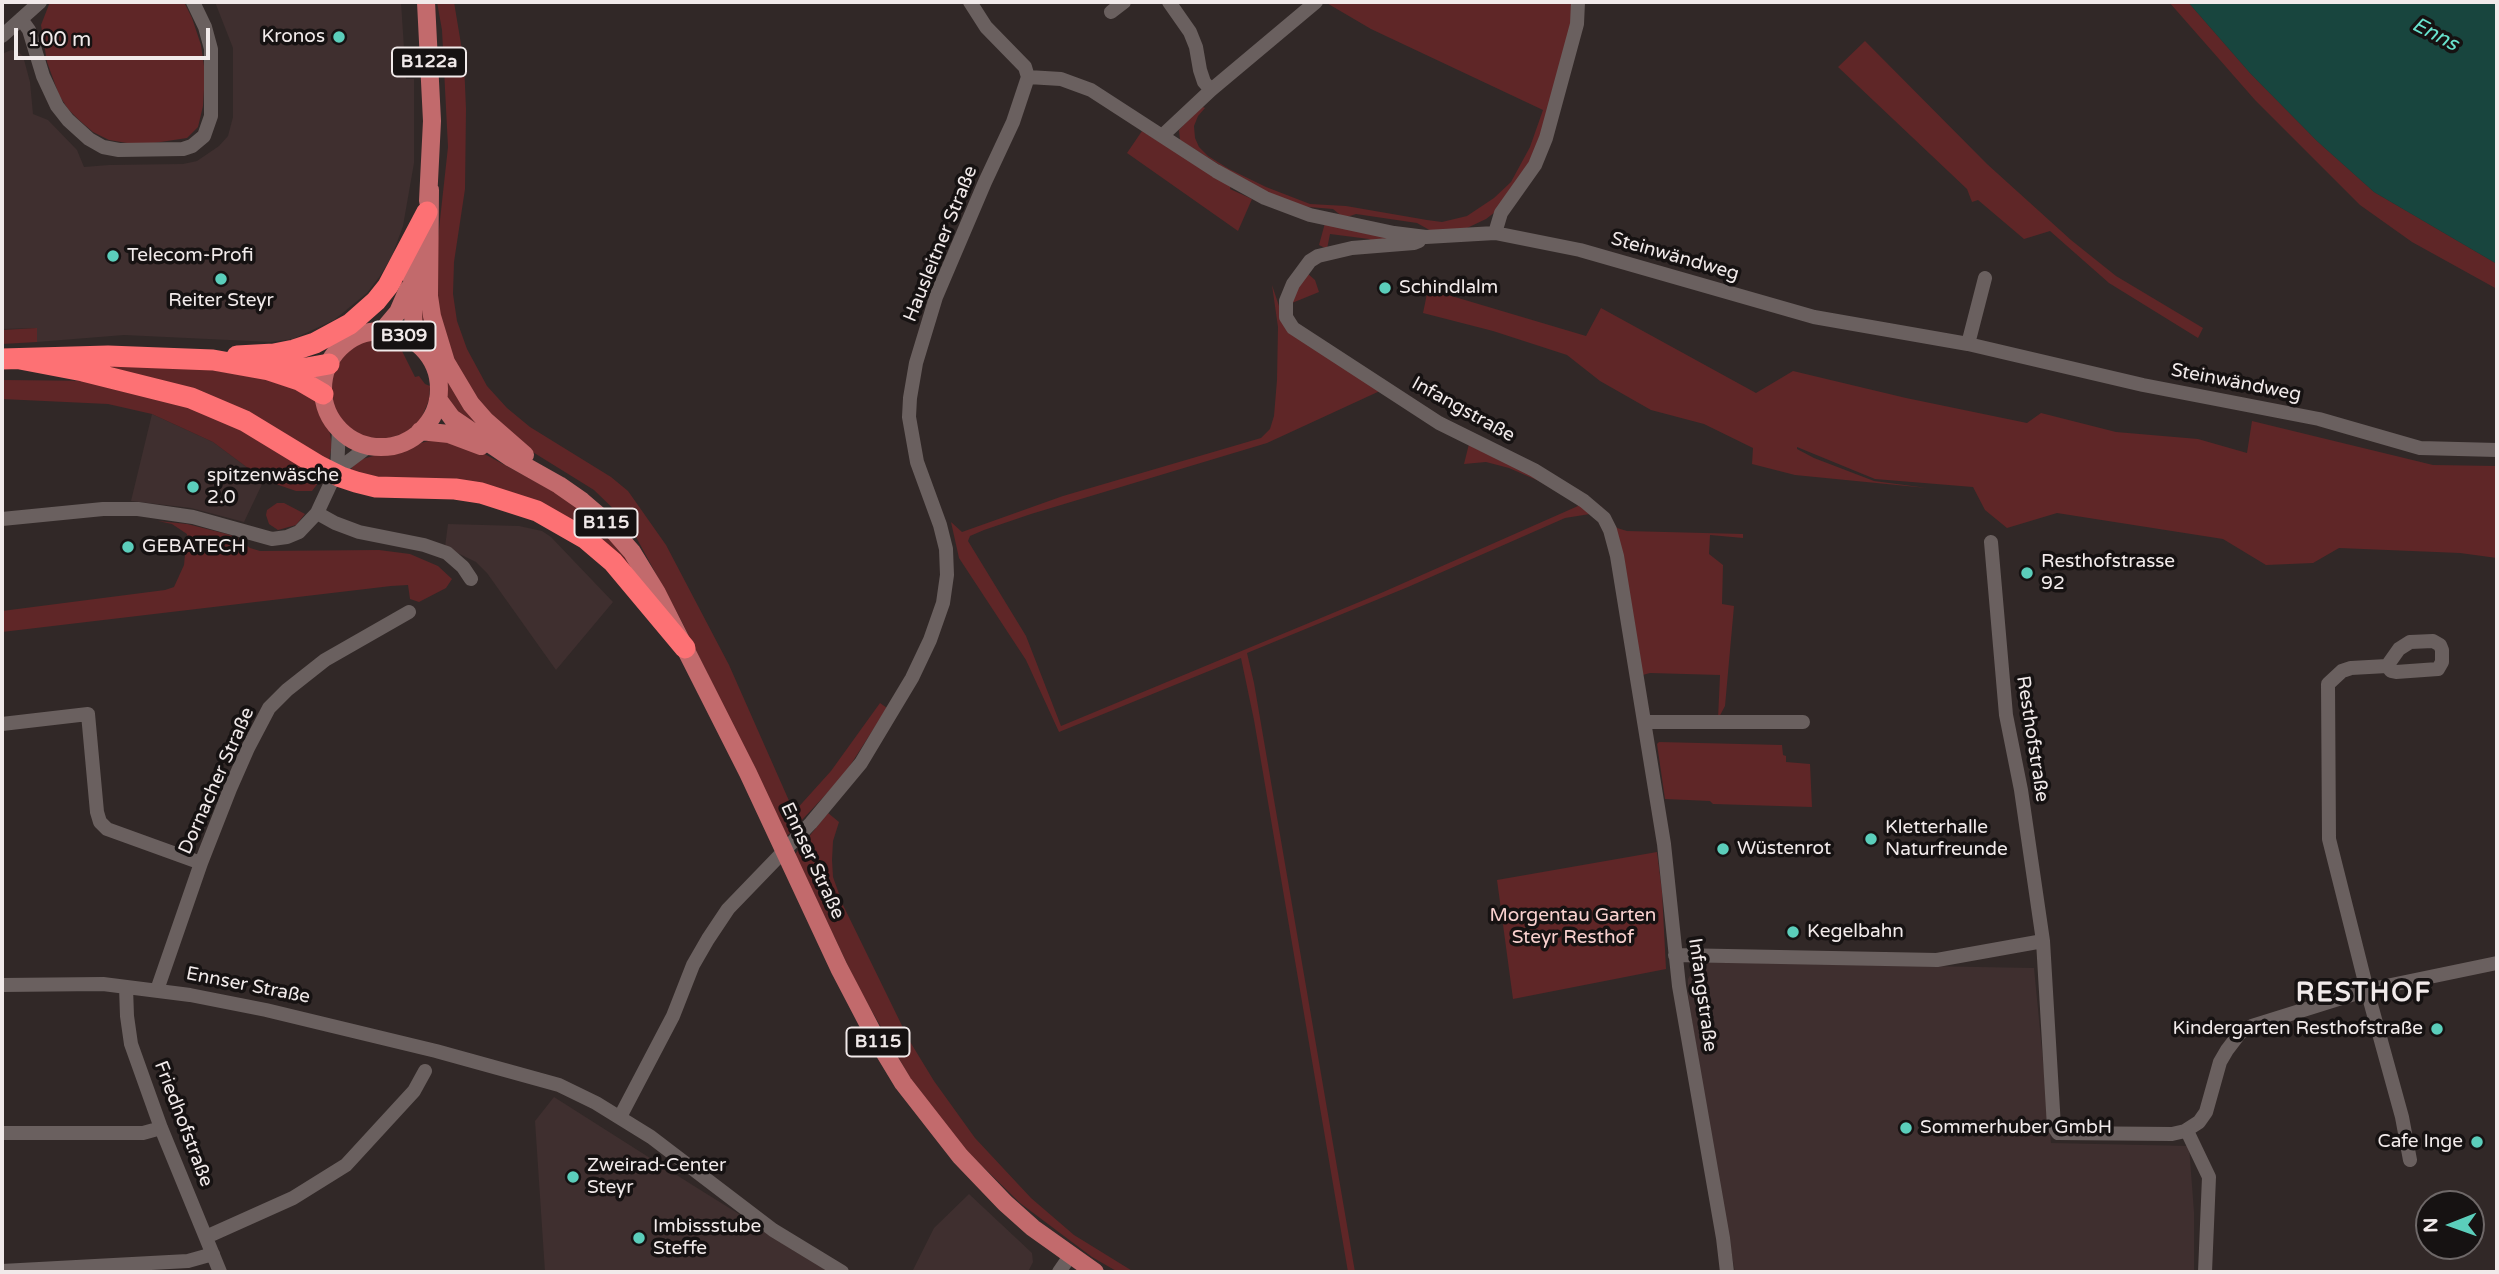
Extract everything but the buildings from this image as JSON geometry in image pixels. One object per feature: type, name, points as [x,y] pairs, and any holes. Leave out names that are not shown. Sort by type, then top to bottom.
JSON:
[{"type":"highway","points":[[11,359],[108,356],[189,358],[274,354],[315,343],[333,335],[364,313],[388,286],[427,212]]},
{"type":"highway","points":[[189,358],[270,370],[301,369],[329,364]]},
{"type":"highway","points":[[11,359],[83,371],[191,398],[245,421],[341,477],[376,487],[455,489],[481,493],[537,511],[586,539],[613,562],[685,648]]},
{"type":"highway","points":[[270,370],[299,380],[323,394]]},
{"type":"main road","name":"B122a","points":[[382,331],[398,312],[412,279],[430,190],[432,121],[426,2]]},
{"type":"main road","points":[[430,190],[429,296],[446,362],[458,385],[485,420],[559,485]]},
{"type":"main road","name":"B122a","points":[[412,279],[414,341]]},
{"type":"main road","name":"B309","points":[[329,364],[338,350],[365,333],[382,331],[404,336],[414,341],[426,353],[434,367],[438,399]]},
{"type":"main road","points":[[329,364],[323,394],[331,418],[347,436],[369,446],[396,445],[420,431],[434,411],[438,399]]},
{"type":"main road","name":"Ennser Straße","points":[[438,399],[452,418],[511,458],[559,485],[603,520],[632,552],[657,593],[754,786],[839,968],[874,1035],[904,1083],[938,1130],[980,1178],[1033,1227],[1095,1272]]},
{"type":"main road","name":"Ennser Straße","points":[[420,431],[449,434],[511,458]]},
{"type":"street","points":[[2,36],[40,2]]},
{"type":"street","points":[[21,19],[29,30],[43,76],[57,106],[89,139],[103,147],[119,150],[183,149],[192,146],[204,136],[211,109],[211,49],[205,27],[193,2]]},
{"type":"street","points":[[970,2],[986,27],[1025,67],[1028,77]]},
{"type":"street","points":[[1111,12],[1124,2]]},
{"type":"street","points":[[1169,2],[1190,32],[1200,71],[1211,90]]},
{"type":"street","points":[[1163,135],[1211,90],[1316,2]]},
{"type":"street","points":[[1495,233],[1502,213],[1535,165],[1546,138],[1577,24],[1578,2]]},
{"type":"street","name":"Steinwändweg","points":[[1028,77],[1052,77],[1091,90],[1216,171],[1265,198],[1290,208],[1394,233],[1426,237],[1495,233],[1580,250],[1815,317],[1968,344],[2143,385],[2319,419],[2420,448],[2497,450]]},
{"type":"street","name":"Hausleitner Straße","points":[[620,1117],[673,1016],[693,965],[708,939],[728,909],[811,823],[861,763],[888,720],[930,640],[943,603],[947,575],[946,549],[912,439],[910,398],[916,363],[936,298],[1013,122],[1028,77]]},
{"type":"street","name":"Infangstraße","points":[[1426,237],[1414,243],[1331,251],[1310,261],[1293,284],[1286,301],[1288,322],[1439,423],[1534,470],[1584,501],[1604,518],[1610,530],[1617,556],[1665,854],[1675,955],[1727,1272]]},
{"type":"street","points":[[1968,344],[1985,278]]},
{"type":"street","points":[[2,519],[103,509],[138,509],[193,517],[272,538],[287,537],[299,532],[317,513],[337,470],[339,429]]},
{"type":"street","points":[[337,470],[369,446]]},
{"type":"street","points":[[317,513],[352,530],[424,545],[447,553],[463,567],[471,579]]},
{"type":"street","name":"Resthofstraße","points":[[1991,542],[2006,715],[2021,790],[2043,941],[2054,1127],[2056,1132],[2061,1133],[2172,1134],[2187,1131]]},
{"type":"street","name":"Dornacher Straße","points":[[157,990],[201,863],[248,748],[272,705],[325,660],[409,612]]},
{"type":"street","points":[[2387,666],[2342,671],[2328,684],[2329,839],[2402,1117],[2410,1160]]},
{"type":"street","points":[[2,724],[88,714],[100,822],[107,829],[201,863]]},
{"type":"street","points":[[1644,722],[1803,722]]},
{"type":"street","points":[[1675,955],[1937,960],[2043,941]]},
{"type":"street","points":[[2205,1272],[2209,1177],[2187,1131],[2203,1118],[2220,1062],[2240,1033],[2252,1026],[2367,990],[2497,963]]},
{"type":"street","name":"Ennser Straße","points":[[2,985],[57,983],[157,990],[266,1010],[527,1075],[567,1089],[620,1117],[680,1157],[773,1230],[842,1272]]},
{"type":"street","name":"Friedhofstraße","points":[[126,986],[131,1044],[161,1128],[220,1272]]},
{"type":"street","points":[[206,1237],[293,1198],[346,1165],[414,1091],[425,1071]]},
{"type":"street","points":[[2,1133],[143,1133],[161,1128]]},
{"type":"street","points":[[2,1271],[188,1261],[213,1254]]},
{"type":"street","points":[[1059,1272],[1070,1256]]},
{"type":"shaded area","points":[[215,2],[401,2],[406,79],[414,79],[414,163],[403,226],[392,256],[380,276],[367,293],[334,320],[293,339],[271,342],[124,335],[37,342],[37,328],[2,329],[2,54],[11,50],[23,56],[30,82],[33,114],[48,120],[77,150],[84,167],[183,164],[197,161],[219,146],[228,136],[233,117],[233,48]]},
{"type":"shaded area","points":[[152,414],[213,442],[264,480],[244,522],[191,508],[131,501]]},
{"type":"shaded area","points":[[448,524],[519,526],[542,531],[551,537],[613,602],[556,670],[487,573],[476,562],[445,547]]},
{"type":"shaded area","points":[[1702,962],[2034,968],[2051,1143],[2189,1146],[2194,1212],[2194,1272],[1735,1272],[1707,1119],[1688,994],[1688,979],[1695,967]]},
{"type":"shaded area","points":[[554,1097],[832,1272],[545,1272],[535,1121]]},
{"type":"shaded area","points":[[969,1194],[1032,1253],[1033,1262],[1028,1272],[912,1272],[934,1228]]},
{"type":"green space","points":[[50,2],[184,2],[201,45],[205,73],[203,106],[198,127],[187,138],[154,143],[109,140],[93,132],[68,109],[59,95],[47,62],[41,25]]},
{"type":"green space","points":[[437,2],[454,2],[464,62],[465,189],[454,262],[453,294],[457,321],[467,349],[487,386],[507,408],[530,427],[611,477],[628,491],[666,545],[729,665],[794,812],[831,771],[880,703],[887,708],[844,775],[787,836],[683,624],[629,524],[594,490],[502,430],[461,381],[435,302],[436,256],[448,147],[442,30]]},
{"type":"green space","points":[[1325,2],[1574,2],[1572,29],[1533,161],[1499,209],[1467,228],[1433,232],[1417,223],[1356,214],[1344,218],[1333,209],[1297,206],[1261,191],[1180,140],[1179,130],[1201,106],[1205,108],[1194,126],[1199,147],[1229,169],[1266,187],[1310,204],[1346,206],[1442,222],[1467,216],[1494,198],[1511,182],[1530,147],[1543,110],[1371,29]]},
{"type":"green space","points":[[2169,2],[2188,2],[2250,73],[2317,141],[2374,192],[2497,264],[2497,289],[2412,242],[2360,205],[2255,100]]},
{"type":"green space","points":[[1865,41],[1987,164],[2071,240],[2116,276],[2203,328],[2198,338],[2109,283],[2050,231],[2024,239],[1978,200],[1972,202],[1967,189],[1838,67]]},
{"type":"green space","points":[[1142,131],[1231,185],[1230,189],[1252,199],[1238,231],[1127,153]]},
{"type":"green space","points":[[1325,223],[1415,239],[1373,243],[1369,239],[1330,234],[1327,249],[1319,245]]},
{"type":"green space","points":[[427,249],[428,321],[498,438],[464,422],[446,397],[438,359],[421,336],[417,295]]},
{"type":"green space","points":[[1307,273],[1315,280],[1319,292],[1292,303],[1289,300]]},
{"type":"green space","points":[[1272,285],[1282,323],[1382,390],[1267,443],[1031,514],[970,536],[968,541],[1026,636],[1061,726],[1381,593],[1578,506],[1539,481],[1509,468],[1486,462],[1464,464],[1469,444],[1510,462],[1588,508],[1590,514],[1565,518],[1408,587],[1247,653],[1355,1272],[1348,1272],[1254,720],[1241,658],[1059,732],[1026,660],[959,558],[951,522],[962,532],[1063,496],[1261,438],[1270,429],[1274,416],[1277,380],[1278,327]]},
{"type":"green space","points":[[1428,289],[1586,336],[1601,308],[1756,393],[1793,371],[2027,423],[2041,413],[2116,432],[2198,439],[2247,453],[2252,421],[2433,465],[2497,466],[2497,558],[2460,553],[2339,548],[2313,563],[2266,565],[2223,539],[2057,513],[2007,528],[1985,510],[1973,487],[1875,479],[1797,447],[1814,458],[1874,481],[1927,488],[1795,475],[1752,464],[1753,448],[1704,424],[1651,410],[1600,381],[1567,355],[1493,331],[1423,313]]},
{"type":"green space","points":[[37,328],[37,342],[2,344],[2,330]]},
{"type":"green space","points":[[375,339],[392,340],[399,345],[415,377],[419,376],[430,386],[429,400],[421,419],[405,433],[386,439],[365,437],[347,426],[334,409],[331,399],[331,378],[340,359],[355,345]]},
{"type":"green space","points":[[98,366],[191,367],[266,379],[301,388],[316,399],[328,425],[332,444],[329,461]]},
{"type":"green space","points":[[2,380],[101,381],[222,417],[322,478],[312,491],[296,491],[264,480],[213,442],[152,414],[108,404],[2,399]]},
{"type":"green space","points":[[432,440],[454,442],[479,451],[573,502],[610,538],[641,578],[571,520],[364,478],[350,472],[355,461]]},
{"type":"green space","points":[[277,503],[284,503],[305,514],[296,525],[278,530],[269,524],[266,515],[267,510]]},
{"type":"green space","points":[[1601,506],[1617,528],[1627,531],[1743,534],[1743,538],[1710,535],[1709,554],[1723,565],[1722,604],[1734,606],[1725,706],[1718,719],[1720,675],[1650,673],[1639,676]]},
{"type":"green space","points":[[158,521],[187,524],[227,534],[260,551],[379,550],[410,554],[438,566],[452,579],[446,588],[419,602],[410,599],[408,585],[391,586],[2,632],[2,611],[174,587],[184,565],[187,534],[172,524]]},
{"type":"green space","points":[[1657,744],[1782,745],[1786,762],[1810,764],[1812,807],[1713,804],[1710,801],[1665,799]]},
{"type":"green space","points":[[828,813],[839,822],[833,841],[832,860],[833,877],[843,905],[909,1040],[934,1081],[975,1138],[1031,1198],[1074,1235],[1134,1272],[1118,1272],[1092,1257],[1020,1203],[965,1149],[913,1083],[857,985],[795,854]]},
{"type":"green space","name":"Morgentau Garten Steyr Resthof","points":[[1657,852],[1666,969],[1513,999],[1497,880]]},
{"type":"water","name":"Enns","points":[[2188,2],[2497,2],[2497,264],[2374,192],[2317,141],[2250,73]]},
{"type":"place","name":"Kronos","points":[[339,37]]},
{"type":"place","name":"Telecom-Profi","points":[[113,256]]},
{"type":"place","name":"Reiter Steyr","points":[[221,279]]},
{"type":"place","name":"Schindlalm","points":[[1385,288]]},
{"type":"place","name":"spitzenwäsche 2.0","points":[[193,487]]},
{"type":"place","name":"GEBATECH","points":[[128,547]]},
{"type":"place","name":"Resthofstrasse 92","points":[[2027,573]]},
{"type":"place","name":"Kletterhalle Naturfreunde","points":[[1871,839]]},
{"type":"place","name":"Wüstenrot","points":[[1723,849]]},
{"type":"place","name":"Kegelbahn","points":[[1793,932]]},
{"type":"place","name":"Kindergarten Resthofstraße","points":[[2437,1029]]},
{"type":"place","name":"Sommerhuber GmbH","points":[[1906,1128]]},
{"type":"place","name":"Cafe Inge","points":[[2477,1142]]},
{"type":"place","name":"Zweirad-Center Steyr","points":[[573,1177]]},
{"type":"place","name":"Imbissstube Steffe","points":[[639,1238]]},
{"type":"district","name":"RESTHOF","points":[[2364,994]]}]
